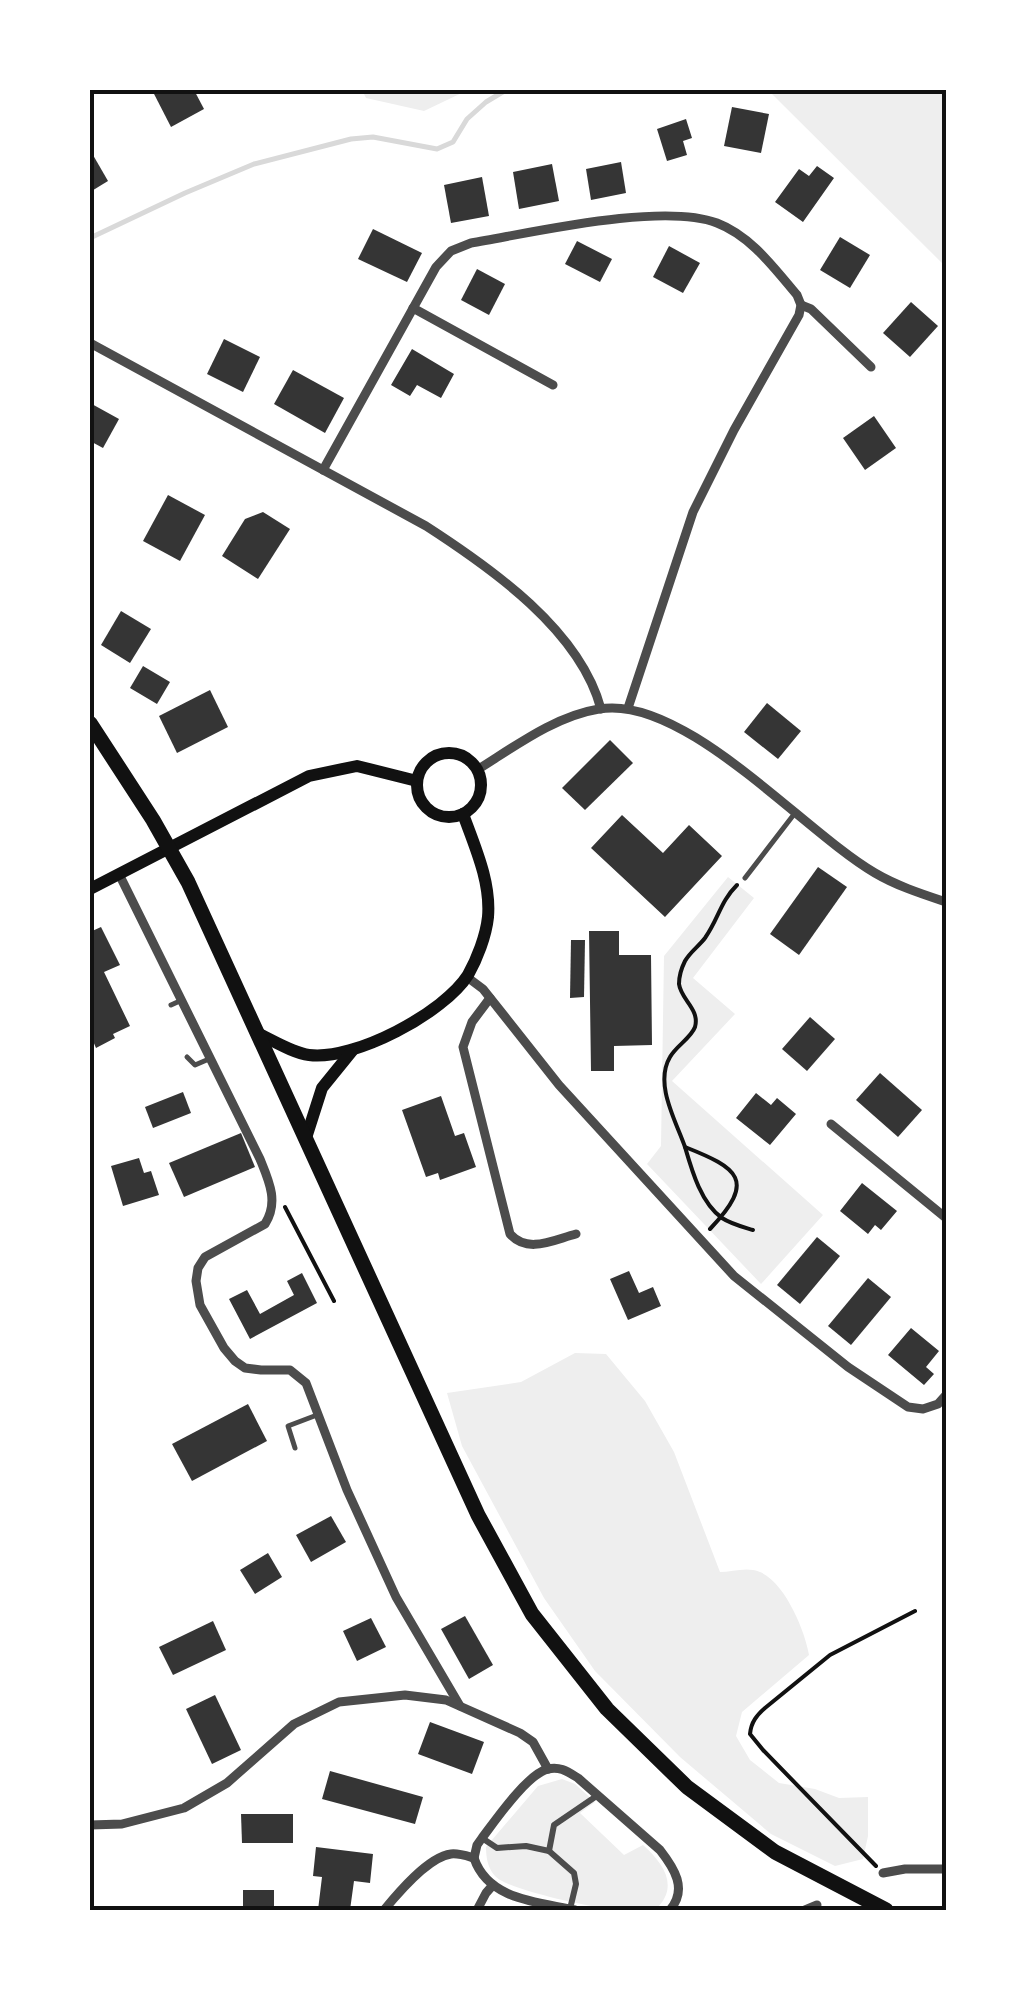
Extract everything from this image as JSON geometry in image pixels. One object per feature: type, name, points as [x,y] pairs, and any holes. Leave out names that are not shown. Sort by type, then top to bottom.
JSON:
[{"type":"main road","points":[[90,724],[188,882],[478,1515],[532,1614],[607,1709],[687,1787],[775,1852],[886,1910]]},
{"type":"main road","points":[[443,754],[453,754],[462,756],[477,770],[477,800],[463,814],[444,816],[427,808],[417,781],[426,763],[443,754]]},
{"type":"main road","points":[[90,890],[310,776],[357,766],[417,781]]},
{"type":"main road","points":[[259,1034],[308,1055],[352,1051],[409,1025],[442,1003],[467,977],[488,918],[486,886],[463,814]]},
{"type":"main road","points":[[306,1138],[322,1088],[352,1051]]},
{"type":"street","points":[[323,470],[436,267],[451,251],[471,243],[621,219],[677,216],[718,223],[736,232],[797,295],[801,304],[799,315],[693,512],[628,708]]},
{"type":"street","points":[[801,304],[871,367]]},
{"type":"street","points":[[413,308],[553,385]]},
{"type":"street","points":[[90,343],[426,526],[477,558],[528,602],[572,651],[595,688],[600,708]]},
{"type":"street","points":[[477,770],[571,717],[600,708],[628,708],[702,740],[876,873],[914,892],[946,902]]},
{"type":"street","points":[[120,874],[177,1003],[210,1058],[271,1186],[273,1203],[266,1224],[204,1258],[198,1268],[200,1305],[235,1361],[246,1368],[290,1370],[306,1383],[396,1597],[460,1706]]},
{"type":"street","points":[[467,977],[483,989],[559,1084],[734,1276],[848,1367],[908,1407],[923,1409],[938,1404],[946,1396]]},
{"type":"street","points":[[490,998],[472,1022],[463,1047],[510,1234],[518,1243],[530,1246],[576,1234]]},
{"type":"street","points":[[831,1124],[946,1218]]},
{"type":"street","points":[[90,1825],[122,1824],[184,1808],[228,1784],[294,1724],[339,1702],[405,1695],[446,1700],[520,1733],[533,1742],[548,1769]]},
{"type":"street","points":[[482,1838],[496,1848],[526,1846],[549,1851],[574,1873],[573,1910],[518,1898],[493,1886],[478,1870],[474,1858],[482,1838],[532,1778],[548,1769],[564,1769],[660,1850],[677,1874],[680,1888],[670,1910]]},
{"type":"street","points":[[549,1851],[554,1825],[598,1795]]},
{"type":"street","points":[[384,1910],[430,1864],[449,1854],[474,1858]]},
{"type":"street","points":[[883,1873],[946,1869]]},
{"type":"street","points":[[477,1910],[493,1886]]},
{"type":"street","points":[[805,1910],[817,1904]]},
{"type":"lane","points":[[745,878],[795,814]]},
{"type":"lane","points":[[137,933],[142,920]]},
{"type":"lane","points":[[187,1057],[195,1064],[210,1058]]},
{"type":"lane","points":[[294,1448],[288,1426],[317,1415]]},
{"type":"path","points":[[745,878],[725,897],[717,919],[682,966],[679,984],[696,1013],[694,1028],[669,1058],[665,1074],[667,1099],[704,1195],[721,1218],[753,1230]]},
{"type":"path","points":[[685,1147],[727,1166],[736,1176],[738,1190],[721,1218],[700,1240]]},
{"type":"path","points":[[271,1186],[291,1216],[334,1301]]},
{"type":"path","points":[[883,1873],[764,1750],[750,1734],[750,1726],[765,1708],[830,1654],[915,1611]]},
{"type":"shaded area","points":[[362,90],[468,90],[424,111],[366,98]]},
{"type":"shaded area","points":[[768,90],[946,90],[946,267]]},
{"type":"shaded area","points":[[728,877],[754,898],[693,978],[735,1014],[672,1081],[823,1215],[761,1284],[647,1164],[661,1146],[664,956]]},
{"type":"shaded area","points":[[575,1353],[606,1354],[645,1401],[674,1452],[720,1572],[749,1570],[764,1574],[790,1605],[809,1655],[742,1712],[736,1736],[750,1760],[779,1783],[839,1798],[868,1797],[868,1836],[863,1859],[835,1866],[771,1834],[680,1757],[595,1671],[544,1598],[462,1446],[447,1393],[521,1382]]},
{"type":"shaded area","points":[[562,1779],[575,1784],[595,1802],[580,1813],[624,1855],[643,1845],[663,1868],[667,1893],[655,1910],[615,1910],[571,1902],[516,1887],[495,1876],[486,1847],[538,1786]]},
{"type":"building","points":[[152,90],[194,90],[204,109],[171,127]]},
{"type":"building","points":[[732,107],[769,114],[761,153],[724,146]]},
{"type":"building","points":[[686,119],[692,138],[683,141],[687,155],[667,161],[657,129]]},
{"type":"building","points":[[93,155],[108,181],[90,192],[90,157]]},
{"type":"building","points":[[621,162],[626,193],[591,200],[586,169]]},
{"type":"building","points":[[552,164],[559,201],[519,209],[513,172]]},
{"type":"building","points":[[817,166],[834,178],[803,222],[775,202],[799,169],[809,176]]},
{"type":"building","points":[[482,177],[489,216],[451,223],[444,185]]},
{"type":"building","points":[[373,229],[422,253],[407,282],[358,259]]},
{"type":"building","points":[[840,237],[870,255],[850,288],[820,270]]},
{"type":"building","points":[[577,241],[612,259],[600,282],[565,264]]},
{"type":"building","points":[[669,246],[700,263],[683,293],[653,277]]},
{"type":"building","points":[[477,269],[505,284],[489,315],[461,300]]},
{"type":"building","points":[[911,302],[938,326],[910,357],[883,333]]},
{"type":"building","points":[[224,339],[260,357],[243,392],[207,374]]},
{"type":"building","points":[[412,349],[454,374],[441,398],[417,385],[410,396],[391,385]]},
{"type":"building","points":[[293,370],[344,398],[325,433],[274,404]]},
{"type":"building","points":[[90,403],[119,419],[103,448],[90,441]]},
{"type":"building","points":[[874,416],[896,448],[865,470],[843,438]]},
{"type":"building","points":[[168,495],[205,515],[180,561],[143,541]]},
{"type":"building","points":[[263,512],[290,529],[258,579],[222,556],[245,519]]},
{"type":"building","points":[[121,611],[151,629],[130,663],[101,645]]},
{"type":"building","points":[[143,666],[170,682],[157,704],[130,688]]},
{"type":"building","points":[[210,690],[228,727],[177,753],[159,716]]},
{"type":"building","points":[[767,703],[801,731],[778,759],[744,732]]},
{"type":"building","points":[[610,740],[633,763],[585,810],[562,788]]},
{"type":"building","points":[[622,815],[663,853],[689,825],[722,856],[665,917],[591,848]]},
{"type":"building","points":[[818,867],[847,887],[799,955],[770,934]]},
{"type":"building","points":[[101,927],[120,965],[104,972],[130,1026],[96,1048],[93,1041],[90,1043],[90,932]]},
{"type":"building","points":[[589,931],[619,931],[619,955],[651,955],[652,1045],[614,1046],[614,1071],[591,1071]]},
{"type":"building","points":[[571,940],[585,940],[584,997],[570,998]]},
{"type":"building","points":[[810,1017],[835,1039],[807,1071],[782,1049]]},
{"type":"building","points":[[880,1073],[922,1110],[898,1137],[856,1100]]},
{"type":"building","points":[[183,1092],[191,1113],[153,1128],[145,1107]]},
{"type":"building","points":[[756,1093],[771,1105],[777,1098],[796,1114],[770,1145],[736,1118]]},
{"type":"building","points":[[441,1096],[455,1136],[464,1133],[476,1167],[440,1180],[438,1173],[426,1177],[402,1110]]},
{"type":"building","points":[[241,1133],[255,1167],[184,1197],[169,1163]]},
{"type":"building","points":[[139,1158],[144,1173],[151,1171],[159,1195],[123,1206],[111,1166]]},
{"type":"building","points":[[862,1183],[897,1211],[881,1230],[875,1225],[868,1234],[840,1211]]},
{"type":"building","points":[[817,1237],[840,1256],[800,1304],[777,1285]]},
{"type":"building","points":[[629,1271],[639,1293],[653,1287],[661,1306],[628,1320],[610,1279]]},
{"type":"building","points":[[302,1273],[317,1303],[250,1339],[229,1299],[247,1290],[260,1314],[294,1295],[287,1281]]},
{"type":"building","points":[[868,1278],[891,1297],[851,1345],[828,1326]]},
{"type":"building","points":[[911,1328],[939,1351],[926,1367],[934,1374],[924,1385],[888,1355]]},
{"type":"building","points":[[248,1404],[267,1441],[192,1481],[172,1444]]},
{"type":"building","points":[[331,1516],[346,1542],[311,1562],[296,1535]]},
{"type":"building","points":[[268,1553],[282,1577],[255,1594],[240,1570]]},
{"type":"building","points":[[465,1616],[493,1665],[469,1679],[441,1629]]},
{"type":"building","points":[[371,1618],[386,1647],[357,1661],[343,1631]]},
{"type":"building","points":[[213,1621],[226,1650],[173,1675],[159,1647]]},
{"type":"building","points":[[215,1695],[241,1750],[212,1764],[186,1709]]},
{"type":"building","points":[[430,1722],[484,1742],[472,1774],[418,1754]]},
{"type":"building","points":[[330,1771],[423,1797],[415,1824],[322,1799]]},
{"type":"building","points":[[241,1814],[293,1814],[293,1843],[242,1843]]},
{"type":"building","points":[[316,1847],[373,1854],[370,1883],[354,1881],[350,1910],[318,1910],[322,1877],[313,1876]]},
{"type":"building","points":[[243,1890],[274,1890],[274,1910],[243,1910]]},
{"type":"waterway","points":[[90,238],[254,164],[351,139],[373,137],[437,149],[453,142],[467,119],[506,90]]}]
